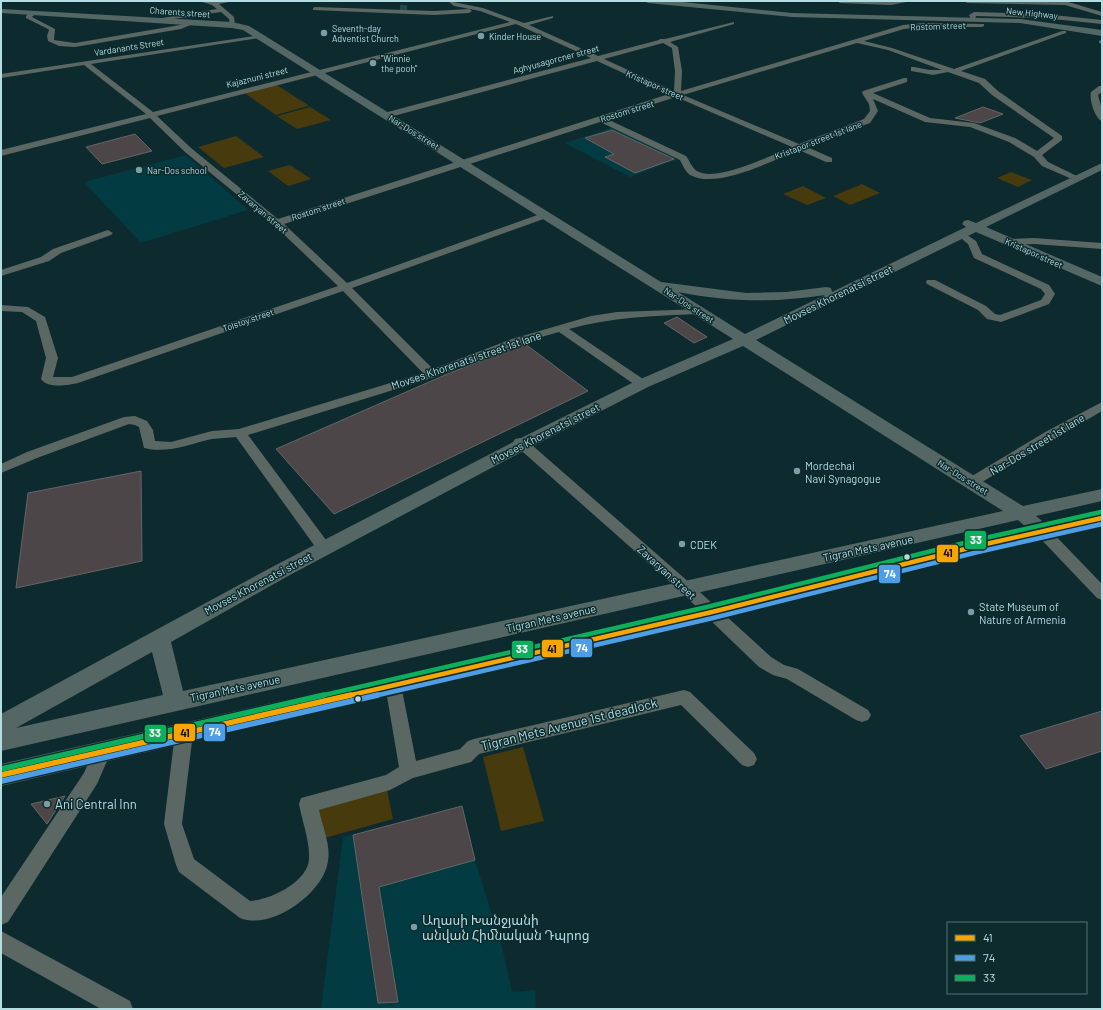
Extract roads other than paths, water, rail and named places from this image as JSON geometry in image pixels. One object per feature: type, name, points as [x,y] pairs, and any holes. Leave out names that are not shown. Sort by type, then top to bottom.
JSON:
[{"type":"main road","name":"New Highway","points":[[648,1],[807,16],[973,18],[1030,22],[1102,39]]},
{"type":"main road","name":"Charents street","points":[[1,11],[232,25],[246,28],[259,36]]},
{"type":"main road","name":"Nar-Dos street","points":[[259,36],[546,214],[697,311],[972,482],[1022,514],[1042,531]]},
{"type":"main road","name":"Movses Khorenatsi street","points":[[1,710],[28,698],[640,383],[741,338],[968,228],[1072,176],[1102,158]]},
{"type":"main road","name":"Movses Khorenatsi street","points":[[1072,176],[1102,166]]},
{"type":"main road","name":"Movses Khorenatsi street","points":[[741,338],[826,291],[968,228]]},
{"type":"main road","name":"Kristapor street","points":[[968,228],[1010,242],[1102,282]]},
{"type":"main road","points":[[655,284],[702,292],[748,297],[786,296],[826,291]]},
{"type":"main road","name":"Tigran Mets avenue","points":[[1,741],[1102,495]]},
{"type":"main road","name":"Tigran Mets avenue","points":[[1,775],[712,612],[1042,531],[1102,518]]},
{"type":"main road","name":"Movses Khorenatsi street","points":[[1,725],[322,546]]},
{"type":"main road","points":[[159,637],[175,701]]},
{"type":"street","points":[[202,1],[214,3],[231,1]]},
{"type":"street","points":[[840,1],[891,4],[908,1]]},
{"type":"street","points":[[967,1],[1065,3],[1102,14]]},
{"type":"street","points":[[214,3],[220,10],[232,18],[232,25]]},
{"type":"street","points":[[361,3],[374,8]]},
{"type":"street","name":"Kristapor street","points":[[315,9],[404,8],[429,10],[454,3],[481,9],[520,24],[677,95],[829,160]]},
{"type":"street","name":"Kristapor street","points":[[374,8],[434,13],[481,9]]},
{"type":"street","points":[[153,20],[220,10]]},
{"type":"street","points":[[32,13],[28,17],[35,22],[44,24],[53,30],[50,39],[54,42],[92,52],[192,23]]},
{"type":"street","points":[[973,18],[972,15],[1043,16],[1102,22]]},
{"type":"street","name":"Kajaznuni street","points":[[1,153],[318,72],[551,17]]},
{"type":"street","name":"Aghyusagorcner street","points":[[387,115],[662,40],[732,23]]},
{"type":"street","name":"Rostom street","points":[[277,223],[720,81],[913,25],[982,25]]},
{"type":"street","points":[[914,69],[923,72],[952,70],[1064,32]]},
{"type":"street","name":"Vardanants Street","points":[[1,76],[85,63],[92,52],[259,36]]},
{"type":"street","points":[[662,40],[675,47],[680,82],[677,95]]},
{"type":"street","points":[[858,41],[890,49],[982,81],[995,93],[1059,138],[1036,155]]},
{"type":"street","name":"Zavaryan street","points":[[85,63],[151,114],[188,150],[277,223],[345,287],[431,374]]},
{"type":"street","points":[[866,94],[904,80]]},
{"type":"street","points":[[1102,88],[1094,94],[1094,98],[1102,119]]},
{"type":"street","points":[[866,94],[928,120],[971,125],[1012,140],[1036,155],[1045,164],[1072,176]]},
{"type":"street","name":"Kristapor street 1st lane","points":[[600,119],[682,158],[687,167],[697,174],[711,176],[730,174],[868,121],[874,115],[875,108],[866,94]]},
{"type":"street","name":"Tolstoy street","points":[[1,308],[24,309],[41,319],[52,358],[47,379],[56,382],[74,380],[345,287],[546,214]]},
{"type":"street","points":[[931,282],[982,308],[991,317],[1001,319],[1044,302],[1049,298],[1050,294],[1045,287],[978,256],[968,228]]},
{"type":"street","points":[[1,273],[45,259],[56,251],[108,232]]},
{"type":"street","points":[[1010,242],[1034,240],[1102,246]]},
{"type":"street","name":"Movses Khorenatsi street 1st lane","points":[[1,469],[32,455],[128,420],[139,420],[146,426],[149,445],[171,446],[212,435],[240,433],[431,374],[516,341],[598,317],[697,311]]},
{"type":"street","points":[[560,328],[640,383]]},
{"type":"street","name":"Nar-Dos street 1st lane","points":[[972,482],[1102,406]]},
{"type":"street","points":[[240,433],[322,546]]},
{"type":"street","name":"Zavaryan street","points":[[522,443],[686,588],[765,662],[779,670],[792,674],[862,715]]},
{"type":"street","name":"Nar-Dos street","points":[[1042,531],[1102,594]]},
{"type":"street","points":[[184,733],[173,824],[186,865],[247,911],[255,912],[271,907],[296,894],[314,876],[319,860],[308,804],[390,782],[409,771],[393,685]]},
{"type":"street","name":"Tigran Mets Avenue 1st deadlock","points":[[409,771],[465,756],[474,747],[684,697],[748,759]]},
{"type":"street","points":[[1,915],[91,778],[102,752]]},
{"type":"street","points":[[1,941],[122,1009]]},
{"type":"tunnel","points":[[400,8],[407,9]]},
{"type":"place","name":"Seventh-day Adventist Church","points":[[324,33]]},
{"type":"place","name":"Kinder House","points":[[481,36]]},
{"type":"place","name":"\"Winnie the pooh\"","points":[[373,63]]},
{"type":"place","name":"Nar-Dos school","points":[[139,170]]},
{"type":"place","name":"Mordechai Navi Synagogue","points":[[797,471]]},
{"type":"place","name":"CDEK","points":[[682,544]]},
{"type":"place","name":"State Museum of Nature of Armenia","points":[[971,612]]},
{"type":"place","name":"Ani Central Inn","points":[[47,804]]},
{"type":"place","name":"Աղասի Խանջյանի անվան Հիմնական Դպրոց","points":[[414,927]]}]
